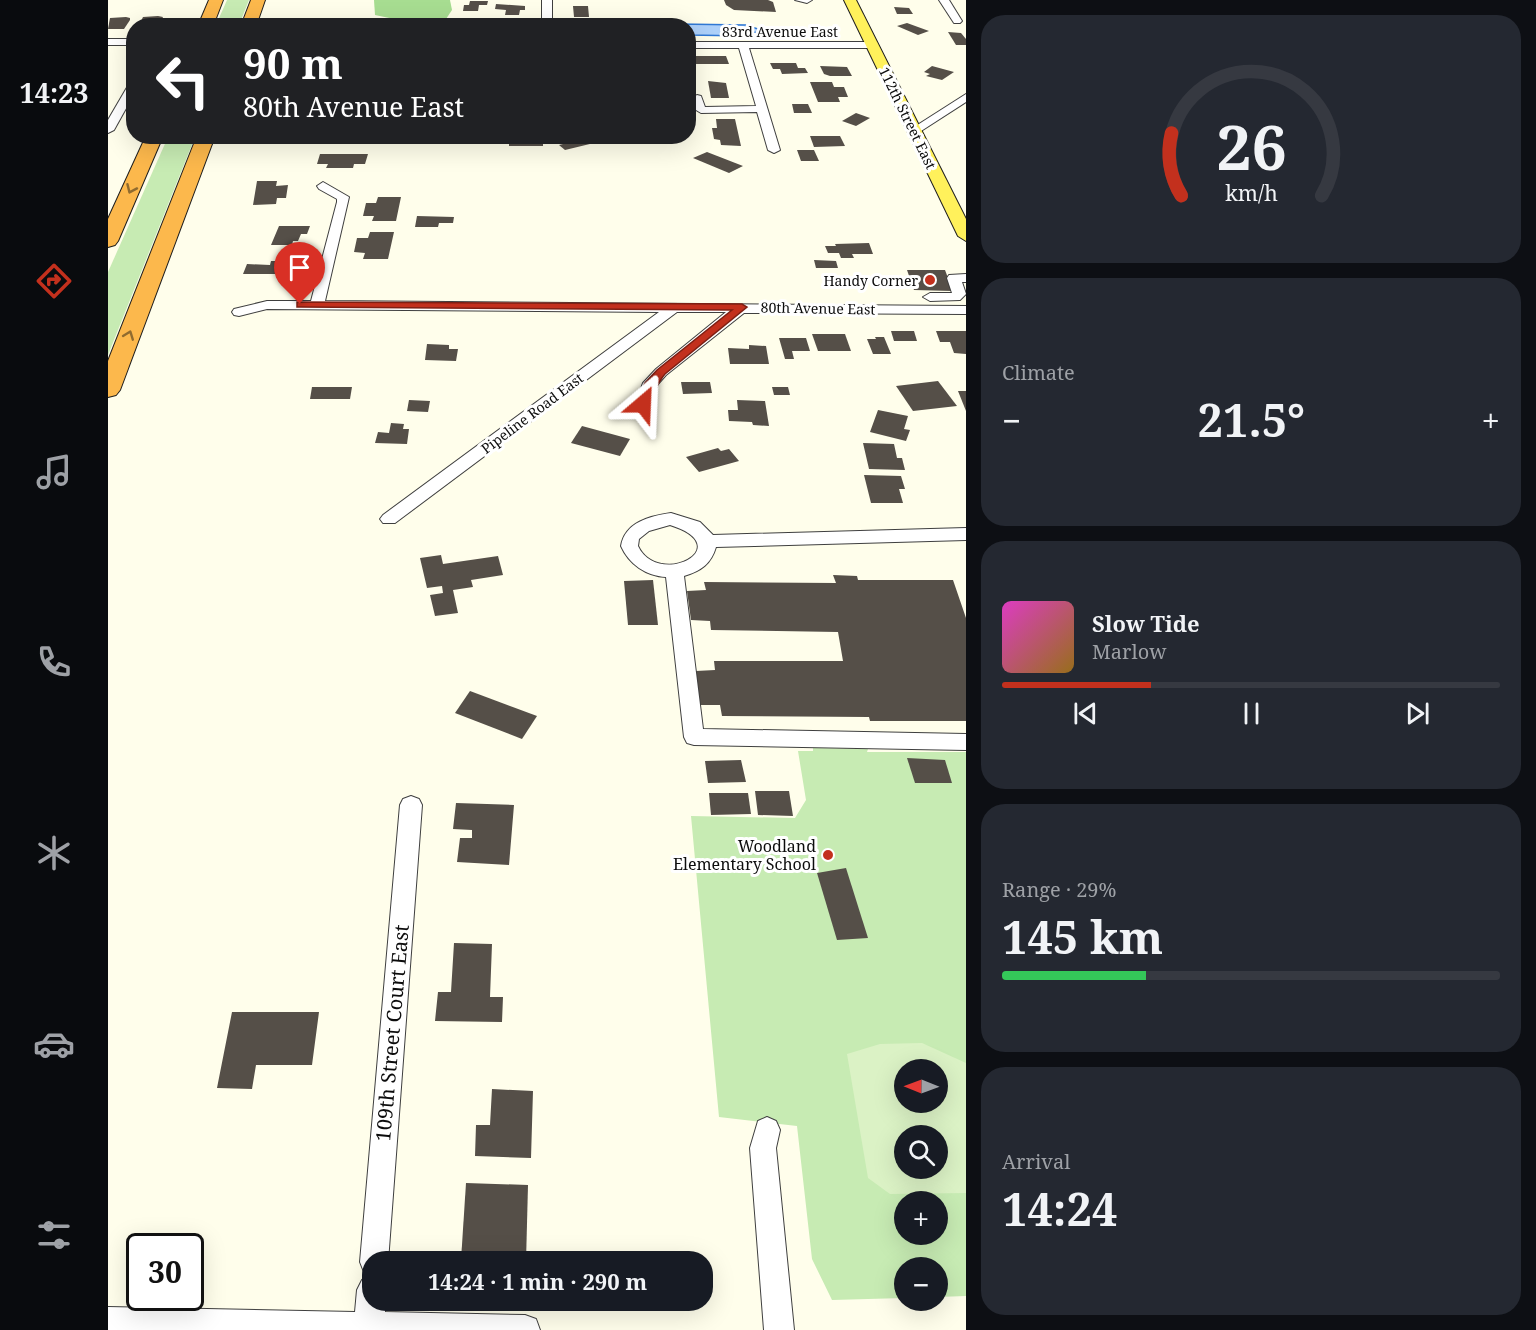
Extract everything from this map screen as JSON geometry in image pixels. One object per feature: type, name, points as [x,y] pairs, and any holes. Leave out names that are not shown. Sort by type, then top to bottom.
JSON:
[{"type":"highway","points":[[208,18],[216,0]]},
{"type":"highway","points":[[251,18],[258,0]]},
{"type":"highway","points":[[108,241],[151,144]]},
{"type":"highway","points":[[108,390],[203,144]]},
{"type":"main road","name":"112th Street East","points":[[849,0],[914,132],[961,214],[966,236]]},
{"type":"street","points":[[547,0],[547,18]]},
{"type":"street","points":[[800,0],[807,0]]},
{"type":"street","points":[[944,0],[957,21]]},
{"type":"street","points":[[108,42],[126,42]]},
{"type":"street","name":"83rd Avenue East","points":[[696,45],[872,45]]},
{"type":"street","points":[[743,45],[774,150]]},
{"type":"street","points":[[914,132],[964,97]]},
{"type":"street","points":[[108,130],[126,98]]},
{"type":"street","points":[[697,98],[701,110],[701,126]]},
{"type":"street","points":[[108,107],[121,107]]},
{"type":"street","points":[[701,110],[762,109]]},
{"type":"street","points":[[317,304],[343,202],[343,197],[338,192],[323,186]]},
{"type":"street","points":[[928,310],[924,297],[955,297],[960,293],[954,278],[966,278]]},
{"type":"street","name":"80th Avenue East","points":[[239,312],[267,304],[966,310]]},
{"type":"street","name":"Pipeline Road East","points":[[389,519],[675,307]]},
{"type":"street","points":[[643,404],[651,383],[661,372],[742,307]]},
{"type":"street","points":[[659,520],[684,522],[703,533],[708,541],[709,550],[705,558],[698,565],[674,572],[655,568],[639,560],[633,552],[631,543],[633,535],[639,528],[659,520]]},
{"type":"street","points":[[708,541],[966,534]]},
{"type":"street","points":[[674,572],[694,737],[966,742]]},
{"type":"street","name":"109th Street Court East","points":[[375,1251],[411,806]]},
{"type":"street","points":[[767,1130],[763,1148],[779,1330]]},
{"type":"street","points":[[369,1327],[370,1311]]},
{"type":"street","points":[[108,1322],[161,1327],[525,1330]]},
{"type":"green space","points":[[227,0],[249,0],[242,18],[219,18]]},
{"type":"green space","points":[[374,0],[450,0],[452,10],[447,18],[389,18],[375,15]]},
{"type":"green space","points":[[165,144],[192,144],[108,355],[108,272]]},
{"type":"green space","points":[[813,748],[868,749],[867,752],[966,752],[966,1296],[948,1297],[948,1257],[894,1257],[894,1298],[832,1300],[812,1259],[797,1126],[719,1117],[691,816],[795,818],[806,800],[798,751],[813,751]]},
{"type":"green space","points":[[922,1043],[966,1063],[966,1193],[894,1191],[894,1194],[890,1194],[868,1178],[847,1054],[880,1044]]},
{"type":"water","points":[[696,24],[746,25],[764,31],[762,33],[752,32],[750,35],[753,35],[696,35]]},
{"type":"building","points":[[724,0],[768,0],[773,2],[776,12],[734,10],[726,5]]},
{"type":"building","points":[[470,1],[488,1],[487,5],[479,5],[478,11],[463,11],[464,5],[469,5]]},
{"type":"building","points":[[496,4],[525,6],[525,10],[520,10],[519,15],[505,15],[506,10],[495,9]]},
{"type":"building","points":[[573,6],[588,6],[589,17],[574,17]]},
{"type":"building","points":[[894,7],[909,8],[913,14],[897,14]]},
{"type":"building","points":[[158,16],[163,17],[163,18],[142,18]]},
{"type":"building","points":[[126,17],[130,18],[126,18],[124,29],[108,29],[110,18]]},
{"type":"building","points":[[907,23],[929,31],[918,35],[897,26]]},
{"type":"building","points":[[948,32],[961,33],[966,39],[966,45],[956,45]]},
{"type":"building","points":[[696,56],[726,56],[729,64],[696,64]]},
{"type":"building","points":[[770,63],[796,63],[798,68],[805,68],[808,73],[782,74],[780,69],[773,69]]},
{"type":"building","points":[[820,66],[847,67],[852,76],[830,76],[824,74]]},
{"type":"building","points":[[932,66],[954,72],[942,80],[926,76],[930,74],[924,72]]},
{"type":"building","points":[[708,81],[726,83],[729,98],[711,98]]},
{"type":"building","points":[[810,82],[832,82],[834,87],[844,87],[848,97],[838,97],[840,102],[818,102]]},
{"type":"building","points":[[792,104],[808,104],[812,113],[794,113]]},
{"type":"building","points":[[856,113],[870,118],[856,126],[842,121]]},
{"type":"building","points":[[716,119],[735,119],[741,146],[721,145],[720,140],[714,139],[712,128],[717,128]]},
{"type":"building","points":[[810,136],[840,136],[845,146],[814,147]]},
{"type":"building","points":[[509,144],[543,144],[543,146],[509,146]]},
{"type":"building","points":[[563,144],[590,144],[565,150],[559,145]]},
{"type":"building","points":[[797,150],[814,150],[819,161],[801,161]]},
{"type":"building","points":[[707,152],[743,166],[729,173],[693,158]]},
{"type":"building","points":[[320,154],[368,154],[365,164],[354,164],[353,168],[326,168],[328,164],[317,164]]},
{"type":"building","points":[[257,181],[277,181],[276,186],[288,185],[286,198],[277,198],[276,204],[253,205]]},
{"type":"building","points":[[378,197],[401,197],[396,221],[372,221],[374,216],[363,216],[366,203],[376,203]]},
{"type":"building","points":[[417,216],[454,217],[453,223],[439,223],[438,227],[415,227]]},
{"type":"building","points":[[279,226],[310,226],[307,234],[301,234],[298,241],[293,241],[292,245],[271,245]]},
{"type":"building","points":[[370,232],[394,232],[388,259],[363,259],[365,253],[354,252],[357,238],[368,238]]},
{"type":"building","points":[[869,243],[873,254],[852,254],[854,258],[841,258],[839,253],[828,253],[825,246],[836,246],[835,244]]},
{"type":"building","points":[[814,260],[836,261],[838,268],[816,268]]},
{"type":"building","points":[[271,261],[299,261],[296,269],[287,269],[285,274],[243,274],[247,264],[270,265]]},
{"type":"building","name":"Handy Corner","points":[[907,270],[945,270],[953,291],[914,290]]},
{"type":"building","points":[[891,331],[914,331],[917,341],[894,341]]},
{"type":"building","points":[[936,331],[966,331],[966,354],[954,353],[950,342],[940,342]]},
{"type":"building","points":[[812,334],[845,334],[851,351],[818,351]]},
{"type":"building","points":[[875,337],[884,337],[891,354],[873,354],[867,339],[876,339]]},
{"type":"building","points":[[779,338],[806,338],[810,351],[792,351],[794,359],[785,359]]},
{"type":"building","points":[[427,344],[449,345],[449,349],[458,349],[456,361],[425,360]]},
{"type":"building","points":[[749,345],[766,346],[769,364],[730,364],[728,348],[749,349]]},
{"type":"building","points":[[938,381],[957,406],[913,411],[896,386]]},
{"type":"building","points":[[681,382],[710,382],[712,393],[683,394]]},
{"type":"building","points":[[312,387],[352,387],[350,399],[310,399]]},
{"type":"building","points":[[772,387],[788,387],[790,395],[774,395]]},
{"type":"building","points":[[958,391],[966,391],[966,411]]},
{"type":"building","points":[[409,400],[430,401],[428,412],[407,411]]},
{"type":"building","points":[[737,400],[765,401],[769,426],[753,425],[752,422],[729,421],[728,410],[738,410]]},
{"type":"building","points":[[878,410],[908,416],[904,429],[910,430],[906,441],[870,432]]},
{"type":"building","points":[[391,423],[404,424],[403,429],[409,429],[407,444],[375,443],[378,432],[389,433]]},
{"type":"building","points":[[582,426],[630,439],[620,456],[571,443]]},
{"type":"building","points":[[863,443],[894,444],[897,458],[902,458],[905,470],[869,469]]},
{"type":"building","points":[[718,448],[721,451],[729,449],[739,461],[699,472],[686,457]]},
{"type":"building","points":[[864,475],[901,476],[905,489],[899,489],[903,503],[871,503]]},
{"type":"building","points":[[441,555],[443,564],[498,556],[503,575],[471,580],[473,587],[453,590],[458,613],[435,616],[430,595],[443,593],[442,586],[427,588],[420,558]]},
{"type":"building","points":[[833,575],[857,576],[858,580],[953,580],[966,618],[966,721],[870,721],[869,717],[722,716],[720,705],[700,705],[696,671],[715,670],[714,661],[843,661],[838,632],[711,630],[710,621],[691,620],[687,591],[706,590],[704,582],[836,583]]},
{"type":"building","points":[[653,580],[658,625],[628,625],[624,581]]},
{"type":"building","points":[[470,691],[537,716],[522,739],[455,713]]},
{"type":"building","points":[[907,758],[945,760],[952,783],[915,783]]},
{"type":"building","points":[[741,760],[746,782],[708,783],[705,761]]},
{"type":"building","points":[[755,791],[789,791],[793,816],[758,815]]},
{"type":"building","points":[[709,793],[748,793],[751,814],[711,815]]},
{"type":"building","points":[[456,803],[514,805],[509,865],[457,862],[460,838],[472,838],[472,830],[453,829]]},
{"type":"building","points":[[846,868],[868,938],[837,940],[817,873]]},
{"type":"building","points":[[454,943],[492,944],[490,997],[503,997],[502,1022],[435,1021],[438,992],[451,992]]},
{"type":"building","points":[[232,1012],[319,1012],[312,1065],[256,1065],[252,1089],[217,1088]]},
{"type":"building","points":[[492,1089],[533,1091],[531,1158],[475,1156],[476,1125],[490,1125]]},
{"type":"building","points":[[466,1183],[528,1185],[526,1251],[462,1251]]},
{"type":"place","name":"Handy Corner","points":[[930,280]]},
{"type":"place","name":"Woodland Elementary School","points":[[828,855]]},
{"type":"route","points":[[300,304],[742,307],[661,372],[651,383],[643,404]]}]
